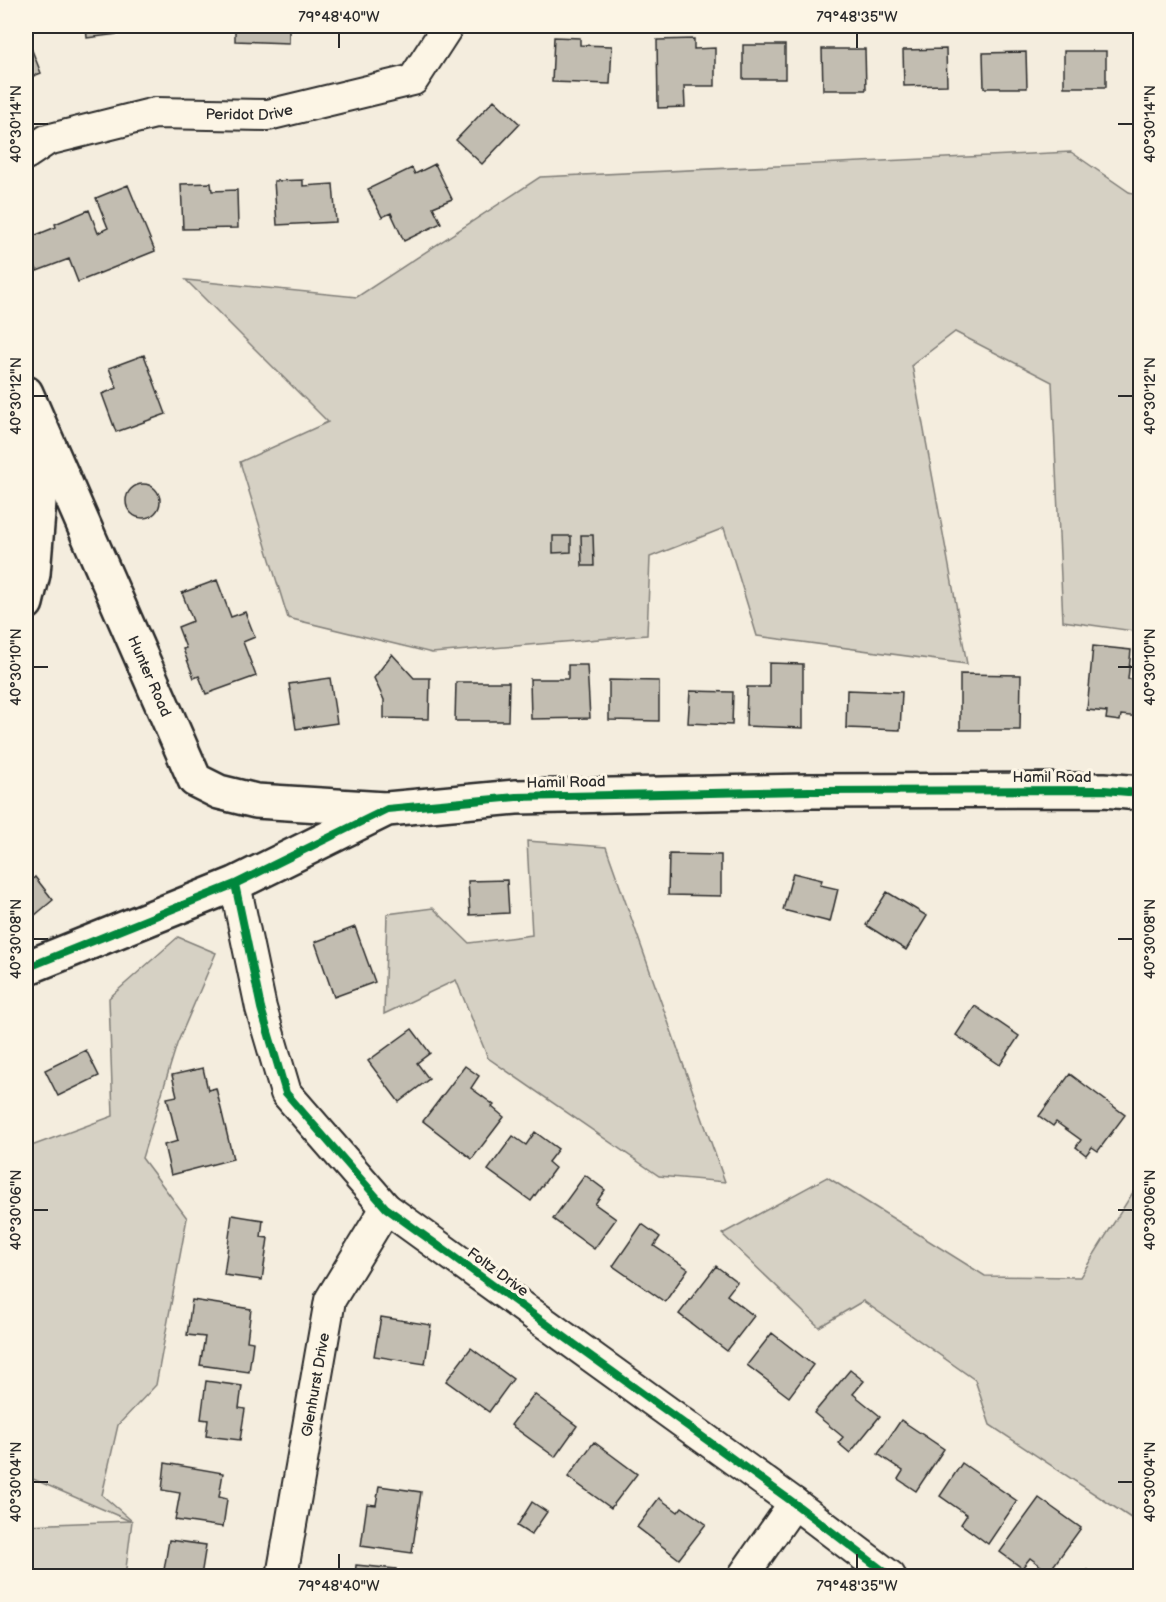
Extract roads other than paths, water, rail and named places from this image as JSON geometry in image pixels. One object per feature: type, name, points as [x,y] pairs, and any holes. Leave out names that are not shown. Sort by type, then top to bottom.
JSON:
[{"type":"street","name":"Peridot Drive","points":[[26,154],[47,140],[155,112],[268,116],[413,80],[448,26]]},
{"type":"street","name":"Hunter Road","points":[[26,393],[195,780],[219,792],[256,801],[387,809]]},
{"type":"street","points":[[26,603],[33,574],[44,438]]},
{"type":"street","name":"Hamil Road","points":[[26,968],[235,884],[387,809],[527,796],[808,791],[1104,790],[1140,793]]},
{"type":"street","name":"Foltz Drive","points":[[235,884],[261,1008],[285,1093],[386,1208],[794,1503],[890,1576]]},
{"type":"street","name":"Glenhurst Drive","points":[[282,1576],[330,1300],[386,1208]]},
{"type":"street","points":[[743,1576],[794,1503]]}]
